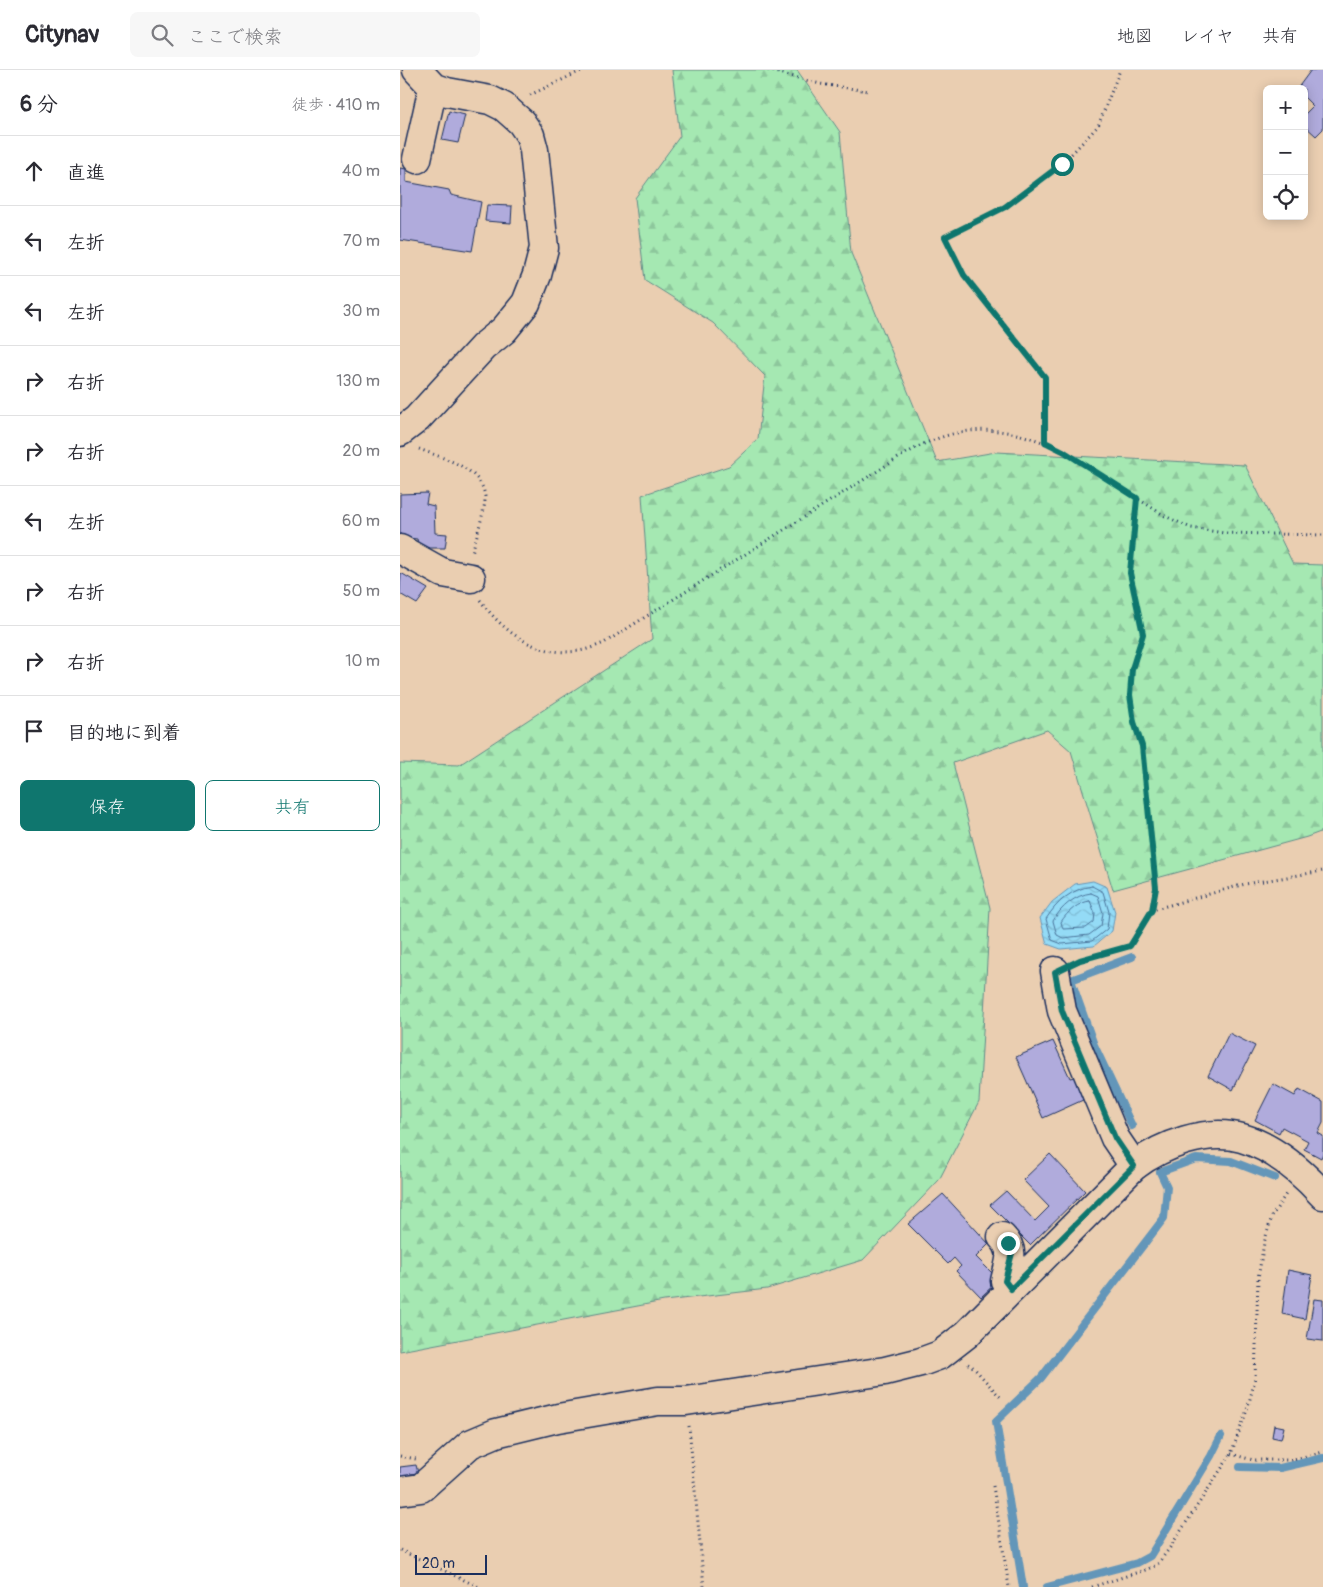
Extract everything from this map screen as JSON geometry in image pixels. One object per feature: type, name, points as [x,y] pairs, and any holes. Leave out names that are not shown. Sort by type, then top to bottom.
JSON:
[{"type":"street","points":[[409,441],[417,419],[483,347],[504,330],[526,303],[544,248],[534,150],[530,135],[521,122],[504,107],[490,100],[447,92],[425,79],[417,159]]},
{"type":"street","points":[[400,549],[444,573],[471,578]]},
{"type":"street","points":[[1055,972],[1062,1011],[1115,1138],[1134,1166]]},
{"type":"street","points":[[400,1491],[420,1488],[470,1444],[496,1433],[558,1418],[658,1400],[686,1401],[885,1372],[940,1355],[967,1334],[1134,1166],[1151,1153],[1186,1140],[1221,1136],[1242,1138],[1270,1150],[1322,1191]]},
{"type":"street","points":[[1002,1237],[1008,1243],[1012,1253],[1005,1281],[1011,1289]]},
{"type":"path","points":[[504,107],[583,70]]},
{"type":"path","points":[[768,70],[820,84],[869,91]]},
{"type":"path","points":[[1045,442],[1045,377],[964,275],[945,237],[1005,207],[1062,164],[1098,126],[1120,70]]},
{"type":"path","points":[[409,441],[466,469],[482,485],[485,498],[471,557],[471,578],[479,598],[490,614],[502,626],[524,641],[553,652],[579,651],[604,643],[903,455],[932,440],[959,432],[984,430],[1014,432],[1045,442],[1063,451],[1165,516],[1190,528],[1224,533],[1323,535]]},
{"type":"path","points":[[1055,972],[1080,960],[1130,946],[1152,910],[1156,888],[1142,746],[1134,722],[1130,695],[1132,669],[1143,634],[1130,573],[1137,498]]},
{"type":"path","points":[[1152,910],[1245,884],[1323,870]]},
{"type":"path","points":[[1092,1587],[1145,1570],[1157,1564],[1169,1549],[1231,1454],[1247,1410],[1255,1380],[1258,1278],[1264,1243],[1272,1216],[1299,1173]]},
{"type":"path","points":[[940,1355],[946,1363],[966,1363],[972,1366],[1002,1399]]},
{"type":"path","points":[[686,1401],[704,1587]]},
{"type":"path","points":[[1231,1454],[1253,1460],[1290,1460],[1323,1452]]},
{"type":"path","points":[[993,1486],[1009,1587]]},
{"type":"path","points":[[400,1550],[479,1587]]},
{"type":"green space","points":[[672,70],[797,70],[840,132],[851,253],[937,462],[996,452],[1245,465],[1293,564],[1323,565],[1323,831],[1113,890],[1071,751],[1047,730],[953,763],[990,908],[979,1102],[939,1180],[863,1260],[767,1289],[664,1301],[400,1351],[400,763],[459,765],[652,639],[642,495],[729,466],[758,439],[765,376],[713,323],[645,280],[635,198],[680,136]]},
{"type":"water","points":[[1093,881],[1107,887],[1115,912],[1112,931],[1094,946],[1061,949],[1047,944],[1040,918],[1052,902],[1075,884]]},
{"type":"building","points":[[1311,70],[1323,70],[1323,129],[1316,136],[1308,129],[1308,111],[1313,106],[1308,101],[1308,85],[1300,85]]},
{"type":"building","points":[[449,111],[465,115],[458,143],[442,140]]},
{"type":"building","points":[[400,168],[406,169],[406,182],[449,190],[451,195],[481,202],[472,251],[400,240]]},
{"type":"building","points":[[487,205],[512,206],[511,223],[485,221]]},
{"type":"building","points":[[428,493],[426,504],[434,506],[435,533],[447,534],[445,548],[419,548],[417,539],[400,537],[400,494]]},
{"type":"building","points":[[401,573],[428,589],[417,604],[400,594]]},
{"type":"building","points":[[1229,1033],[1255,1046],[1233,1090],[1208,1076]]},
{"type":"building","points":[[1053,1041],[1070,1078],[1074,1077],[1083,1100],[1043,1118],[1016,1057]]},
{"type":"building","points":[[1273,1084],[1295,1096],[1299,1089],[1323,1102],[1323,1123],[1318,1133],[1323,1136],[1323,1153],[1321,1158],[1304,1149],[1308,1141],[1282,1127],[1279,1133],[1255,1120]]},
{"type":"building","points":[[1050,1154],[1085,1191],[1030,1245],[990,1205],[1006,1191],[1035,1221],[1049,1207],[1023,1180]]},
{"type":"building","points":[[943,1194],[989,1244],[976,1257],[999,1280],[981,1297],[956,1271],[961,1266],[954,1258],[948,1264],[908,1224]]},
{"type":"building","points":[[1288,1270],[1312,1275],[1305,1319],[1282,1314]]},
{"type":"building","points":[[1314,1299],[1323,1300],[1323,1341],[1307,1339]]},
{"type":"building","points":[[1274,1425],[1284,1427],[1281,1439],[1272,1437]]},
{"type":"building","points":[[416,1465],[418,1473],[410,1474],[410,1479],[400,1480],[400,1467]]},
{"type":"waterway","points":[[1132,957],[1071,980],[1094,1045],[1132,1126]]},
{"type":"waterway","points":[[1023,1587],[996,1421],[1041,1378],[1164,1218],[1167,1187],[1160,1172],[1196,1159],[1231,1161],[1275,1178]]},
{"type":"waterway","points":[[1047,1587],[1137,1563],[1150,1556],[1211,1456],[1221,1436]]},
{"type":"waterway","points":[[1240,1467],[1280,1468],[1323,1458]]},
{"type":"route","points":[[1008,1243],[1012,1253],[1005,1281],[1011,1289],[1134,1166],[1115,1138],[1062,1011],[1055,972],[1080,960],[1130,946],[1152,910],[1156,888],[1142,746],[1134,722],[1130,695],[1132,669],[1143,634],[1130,573],[1137,498],[1063,451],[1045,442],[1045,377],[964,275],[945,237],[1005,207],[1062,164]]}]
